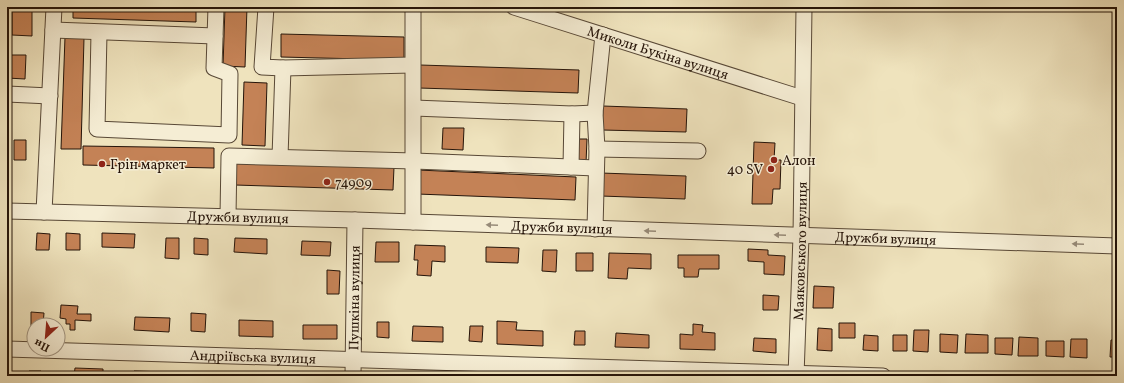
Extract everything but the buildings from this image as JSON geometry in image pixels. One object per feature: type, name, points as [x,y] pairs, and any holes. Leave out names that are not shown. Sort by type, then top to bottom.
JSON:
[{"type":"street","points":[[44,212],[54,7]]},
{"type":"street","points":[[100,33],[97,129],[229,135],[230,74],[214,68],[216,7]]},
{"type":"street","points":[[266,7],[262,67],[283,68],[412,65]]},
{"type":"street","points":[[413,7],[413,222]]},
{"type":"street","name":"Миколи Букіна вулиця","points":[[514,7],[802,98]]},
{"type":"street","name":"Маяковського вулиця","points":[[796,374],[801,236],[804,7]]},
{"type":"street","points":[[53,30],[100,33],[215,36]]},
{"type":"street","points":[[595,229],[597,149],[594,113],[603,35]]},
{"type":"street","points":[[280,158],[283,68]]},
{"type":"street","points":[[7,94],[50,96]]},
{"type":"street","points":[[414,108],[572,114],[594,113]]},
{"type":"street","points":[[571,167],[572,114]]},
{"type":"street","points":[[597,149],[698,152]]},
{"type":"street","points":[[228,216],[228,156],[596,168]]},
{"type":"street","name":"Дружби вулиця","points":[[7,210],[355,220],[1117,246]]},
{"type":"street","name":"Пушкіна вулиця","points":[[353,376],[355,220]]},
{"type":"street","name":"Андріївська вулиця","points":[[7,349],[883,376]]},
{"type":"place","name":"Алон","points":[[774,160]]},
{"type":"place","name":"Грін маркет","points":[[102,164]]},
{"type":"place","name":"40 SV","points":[[771,169]]},
{"type":"place","name":"74909","points":[[327,182]]}]
